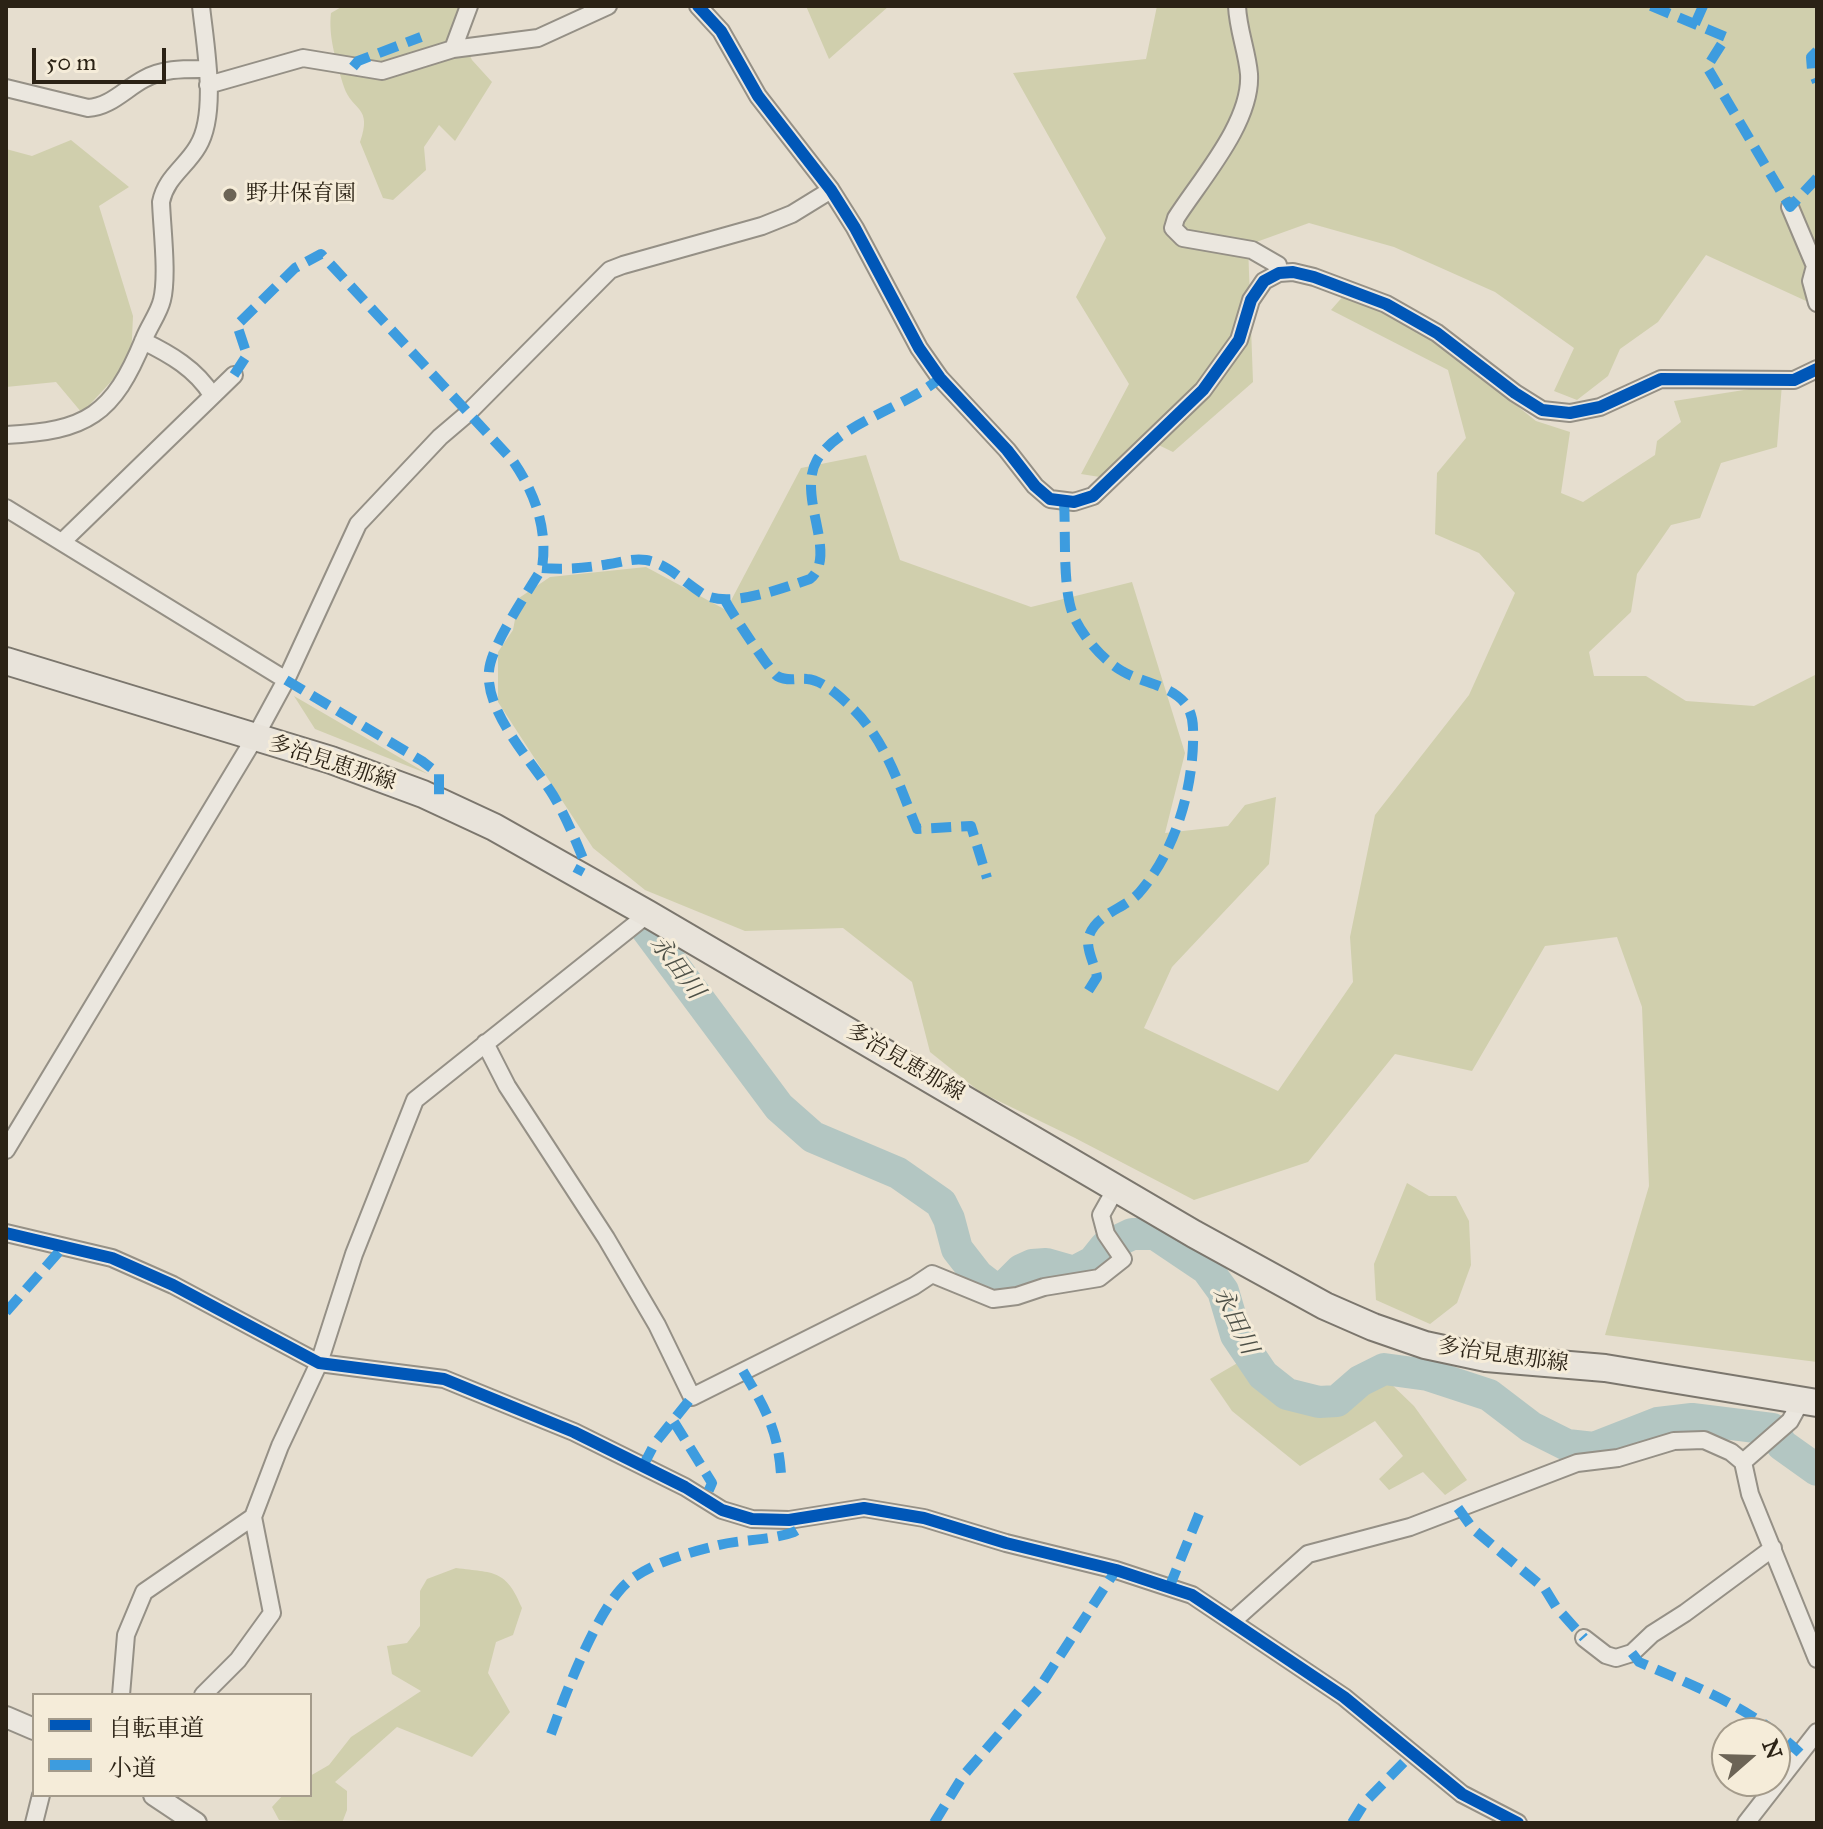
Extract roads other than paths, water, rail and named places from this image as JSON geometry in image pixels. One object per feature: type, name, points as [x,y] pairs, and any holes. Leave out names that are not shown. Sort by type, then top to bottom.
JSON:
[{"type":"main road","name":"多治見恵那線","points":[[6,661],[331,760],[439,801],[494,827],[1325,1306],[1425,1345],[1486,1358],[1605,1368],[1809,1402]]},
{"type":"street","points":[[6,435],[51,431],[83,423],[124,382],[162,302],[161,202],[164,190],[199,145],[206,124],[207,77],[201,6]]},
{"type":"street","points":[[453,49],[469,6]]},
{"type":"street","points":[[6,88],[88,108],[98,107],[154,75],[180,69],[207,77],[303,58],[382,71],[453,49],[538,38],[608,6]]},
{"type":"street","points":[[698,6],[721,31],[758,96],[831,190],[855,228],[919,348],[940,378],[1050,499],[1064,502],[1093,496],[1195,399],[1219,371],[1239,340],[1251,300],[1264,281],[1279,273],[1293,272],[1314,277],[1386,304],[1437,333],[1542,410],[1570,413],[1600,407],[1661,379],[1794,380],[1817,369]]},
{"type":"street","points":[[1237,6],[1238,29],[1249,73],[1238,125],[1176,218],[1173,228],[1183,238],[1252,250],[1278,265],[1279,273]]},
{"type":"street","points":[[6,1150],[254,739],[286,680],[358,524],[440,437],[467,414],[610,270],[762,226],[792,214],[831,190]]},
{"type":"street","points":[[1790,207],[1815,266],[1811,281],[1817,303]]},
{"type":"street","points":[[143,341],[184,364],[204,382],[212,395]]},
{"type":"street","points":[[62,542],[234,375]]},
{"type":"street","points":[[6,508],[286,680]]},
{"type":"street","points":[[205,1693],[238,1660],[272,1613],[253,1517],[280,1446],[319,1363],[354,1254],[415,1100],[648,914]]},
{"type":"street","points":[[485,1043],[507,1086],[628,1275],[657,1325],[692,1397],[914,1286],[932,1274],[993,1299],[1099,1278],[1123,1259],[1106,1234],[1101,1215],[1114,1187]]},
{"type":"street","points":[[6,1233],[112,1258],[173,1285],[319,1363],[444,1379],[574,1432],[685,1487],[722,1510],[752,1519],[789,1520],[864,1508],[924,1518],[1192,1595],[1344,1697],[1462,1794],[1518,1823]]},
{"type":"street","points":[[1743,1462],[1809,1402]]},
{"type":"street","points":[[1233,1621],[1308,1554],[1410,1527],[1577,1463],[1618,1458],[1674,1441],[1704,1440],[1731,1452],[1743,1462],[1750,1494],[1817,1659]]},
{"type":"street","points":[[121,1693],[126,1635],[144,1592],[253,1517]]},
{"type":"street","points":[[1584,1638],[1606,1655],[1616,1658],[1632,1653],[1652,1634],[1773,1548]]},
{"type":"street","points":[[6,1717],[32,1728]]},
{"type":"street","points":[[1746,1823],[1817,1732]]},
{"type":"street","points":[[34,1823],[40,1797]]},
{"type":"street","points":[[157,1797],[196,1823]]},
{"type":"waterway","name":"永田川","points":[[645,927],[779,1107],[813,1137],[898,1173],[941,1203],[957,1249],[978,1276],[991,1286],[1003,1288],[1021,1270],[1032,1265],[1046,1264],[1074,1272],[1093,1262],[1105,1247],[1132,1234],[1155,1234],[1207,1269],[1223,1291],[1236,1335],[1263,1375],[1287,1394],[1319,1402],[1337,1401],[1360,1381],[1384,1369],[1428,1375],[1489,1395],[1531,1427],[1567,1445],[1594,1448],[1658,1423],[1692,1419],[1772,1429],[1782,1445],[1817,1470]]},
{"type":"place","name":"野井保育園","points":[[230,195]]}]
